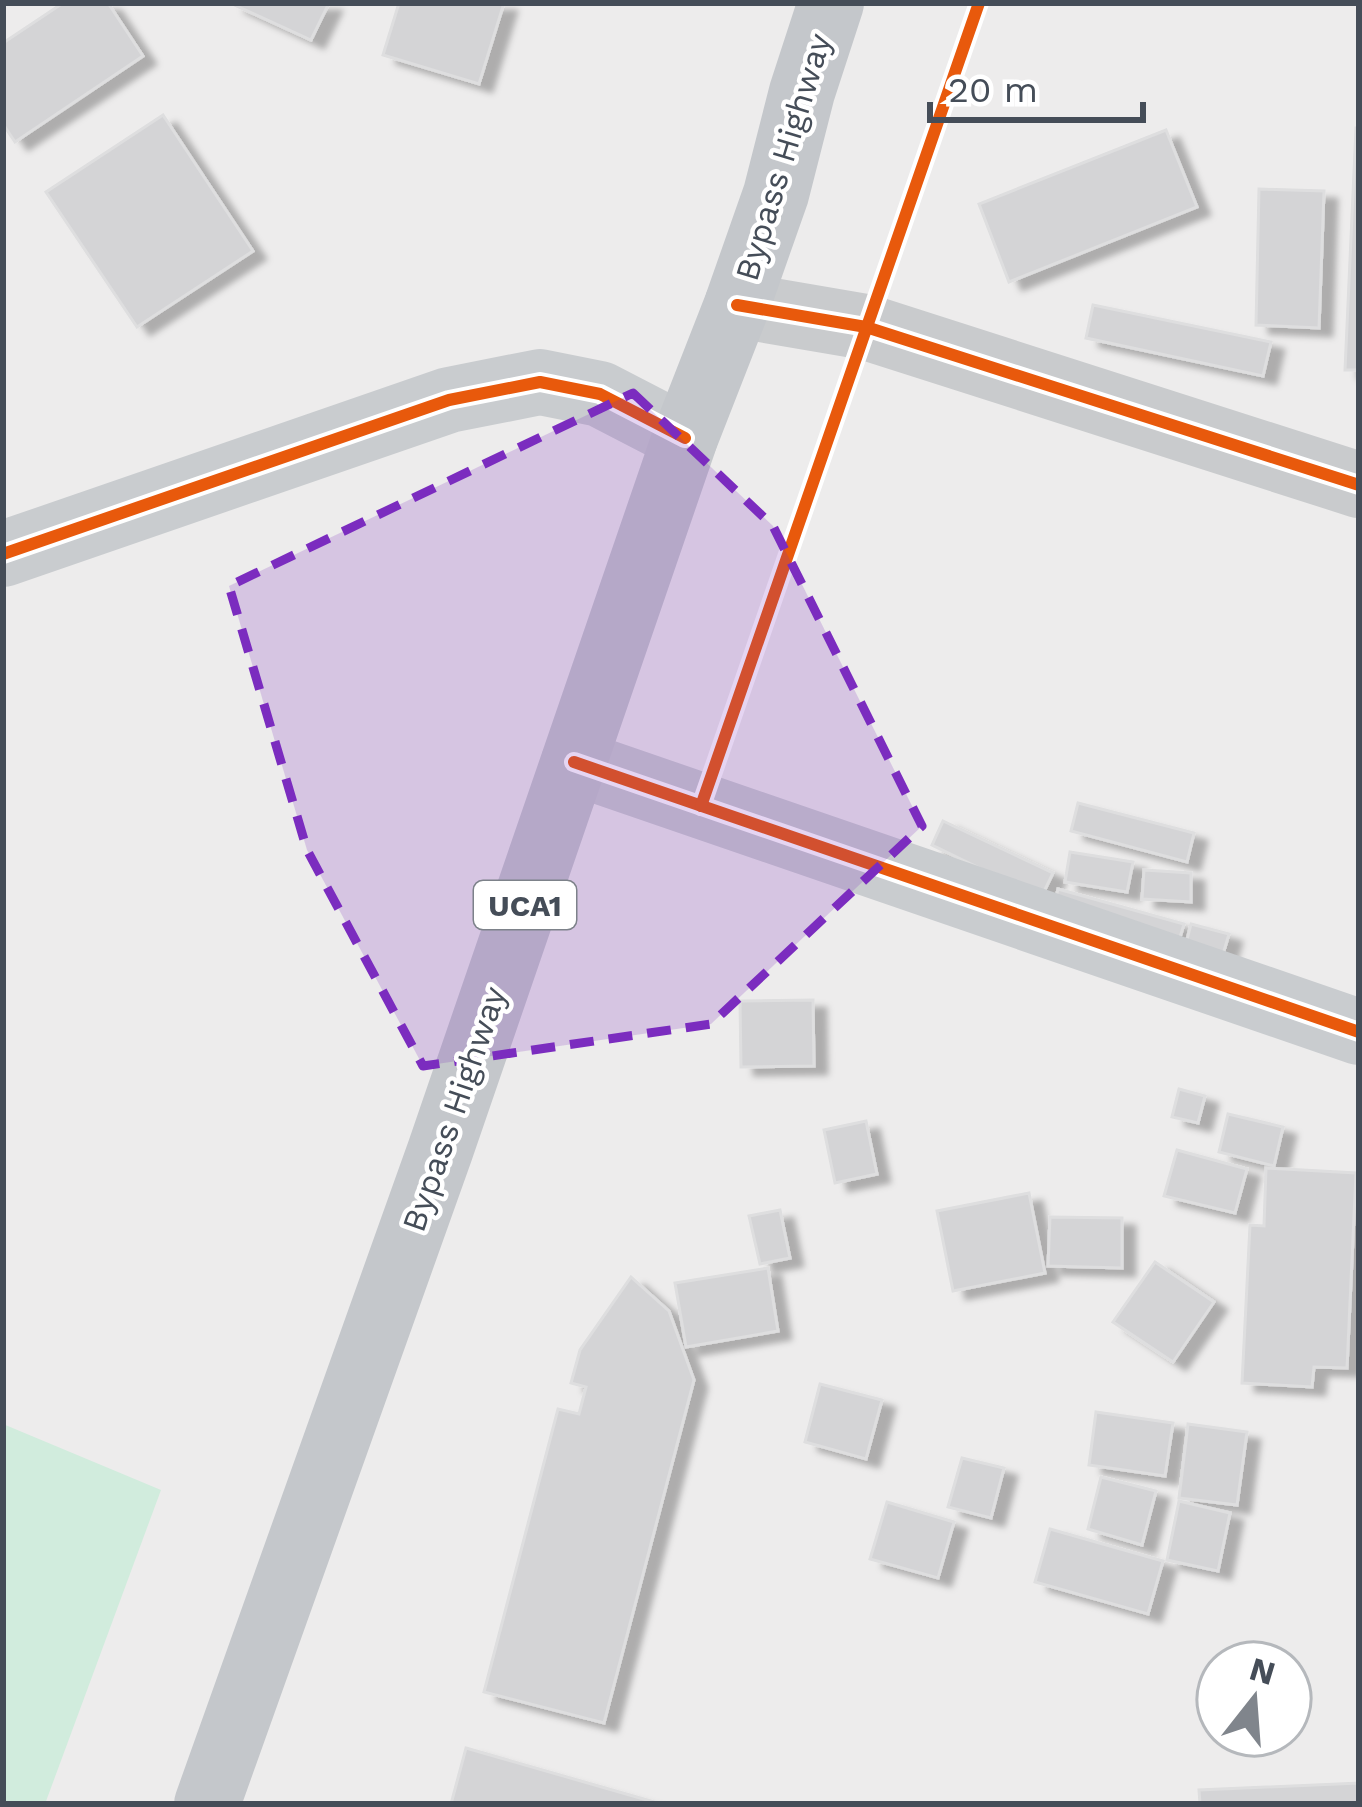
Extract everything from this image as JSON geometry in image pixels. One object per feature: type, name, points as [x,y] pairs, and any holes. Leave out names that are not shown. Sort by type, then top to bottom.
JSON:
[{"type":"main road","name":"Bypass Highway","points":[[207,1804],[440,1151],[685,437],[776,194],[831,3]]},
{"type":"street","points":[[737,305],[866,327],[1359,485]]},
{"type":"street","points":[[3,554],[449,400],[539,382],[600,394],[685,437]]},
{"type":"street","points":[[574,762],[1359,1032]]},
{"type":"highlighted area","points":[[633,393],[773,526],[922,826],[711,1024],[423,1066],[307,850],[229,586]]},
{"type":"green space","points":[[3,1424],[161,1490],[45,1804],[3,1804]]},
{"type":"building","points":[[63,3],[108,3],[143,56],[15,142],[3,124],[3,43]]},
{"type":"building","points":[[230,3],[329,3],[311,40]]},
{"type":"building","points":[[399,3],[504,3],[479,84],[383,55]]},
{"type":"building","points":[[163,115],[253,251],[137,327],[46,192]]},
{"type":"building","points":[[1356,128],[1359,370],[1345,370]]},
{"type":"building","points":[[1166,130],[1197,207],[1009,282],[979,204]]},
{"type":"building","points":[[1259,189],[1324,191],[1319,328],[1256,325]]},
{"type":"building","points":[[1093,305],[1271,342],[1263,376],[1086,338]]},
{"type":"building","points":[[1078,803],[1194,833],[1187,862],[1071,831]]},
{"type":"building","points":[[943,821],[1053,873],[1041,898],[932,845]]},
{"type":"building","points":[[1070,852],[1133,862],[1127,892],[1065,882]]},
{"type":"building","points":[[1144,870],[1191,873],[1191,902],[1142,899]]},
{"type":"building","points":[[1058,889],[1184,924],[1176,951],[1051,916]]},
{"type":"building","points":[[1191,924],[1229,934],[1221,961],[1184,951]]},
{"type":"building","points":[[813,1000],[814,1066],[741,1067],[740,1001]]},
{"type":"building","points":[[1179,1089],[1205,1096],[1198,1123],[1172,1117]]},
{"type":"building","points":[[1228,1114],[1283,1127],[1274,1166],[1219,1152]]},
{"type":"building","points":[[866,1121],[877,1174],[835,1183],[824,1130]]},
{"type":"building","points":[[1177,1150],[1247,1169],[1235,1213],[1164,1196]]},
{"type":"building","points":[[1266,1168],[1356,1173],[1347,1368],[1314,1367],[1312,1387],[1242,1383],[1250,1225],[1264,1226]]},
{"type":"building","points":[[1029,1193],[1045,1273],[953,1291],[937,1211]]},
{"type":"building","points":[[780,1210],[790,1258],[760,1264],[749,1216]]},
{"type":"building","points":[[1050,1217],[1122,1218],[1122,1268],[1048,1266]]},
{"type":"building","points":[[1155,1262],[1214,1302],[1173,1362],[1113,1322]]},
{"type":"building","points":[[768,1268],[778,1331],[686,1347],[675,1283]]},
{"type":"building","points":[[631,1277],[669,1311],[694,1380],[604,1723],[484,1692],[558,1409],[579,1414],[586,1387],[571,1383],[580,1350]]},
{"type":"building","points":[[820,1384],[882,1400],[866,1459],[805,1442]]},
{"type":"building","points":[[1096,1412],[1173,1423],[1165,1476],[1089,1465]]},
{"type":"building","points":[[1188,1424],[1247,1432],[1237,1505],[1179,1498]]},
{"type":"building","points":[[962,1458],[1004,1468],[991,1518],[948,1507]]},
{"type":"building","points":[[1101,1477],[1156,1491],[1142,1545],[1088,1529]]},
{"type":"building","points":[[1179,1501],[1230,1513],[1218,1571],[1167,1560]]},
{"type":"building","points":[[887,1502],[954,1522],[938,1578],[870,1559]]},
{"type":"building","points":[[1050,1529],[1163,1561],[1148,1614],[1035,1582]]},
{"type":"building","points":[[466,1748],[661,1804],[451,1804]]},
{"type":"building","points":[[1359,1783],[1359,1804],[1200,1804],[1199,1790]]},
{"type":"cycle path","points":[[701,806],[979,3]]},
{"type":"cycle path","points":[[737,305],[866,327],[1359,485]]},
{"type":"cycle path","points":[[3,554],[449,400],[540,382],[600,394],[685,438]]},
{"type":"cycle path","points":[[574,762],[1359,1032]]}]
